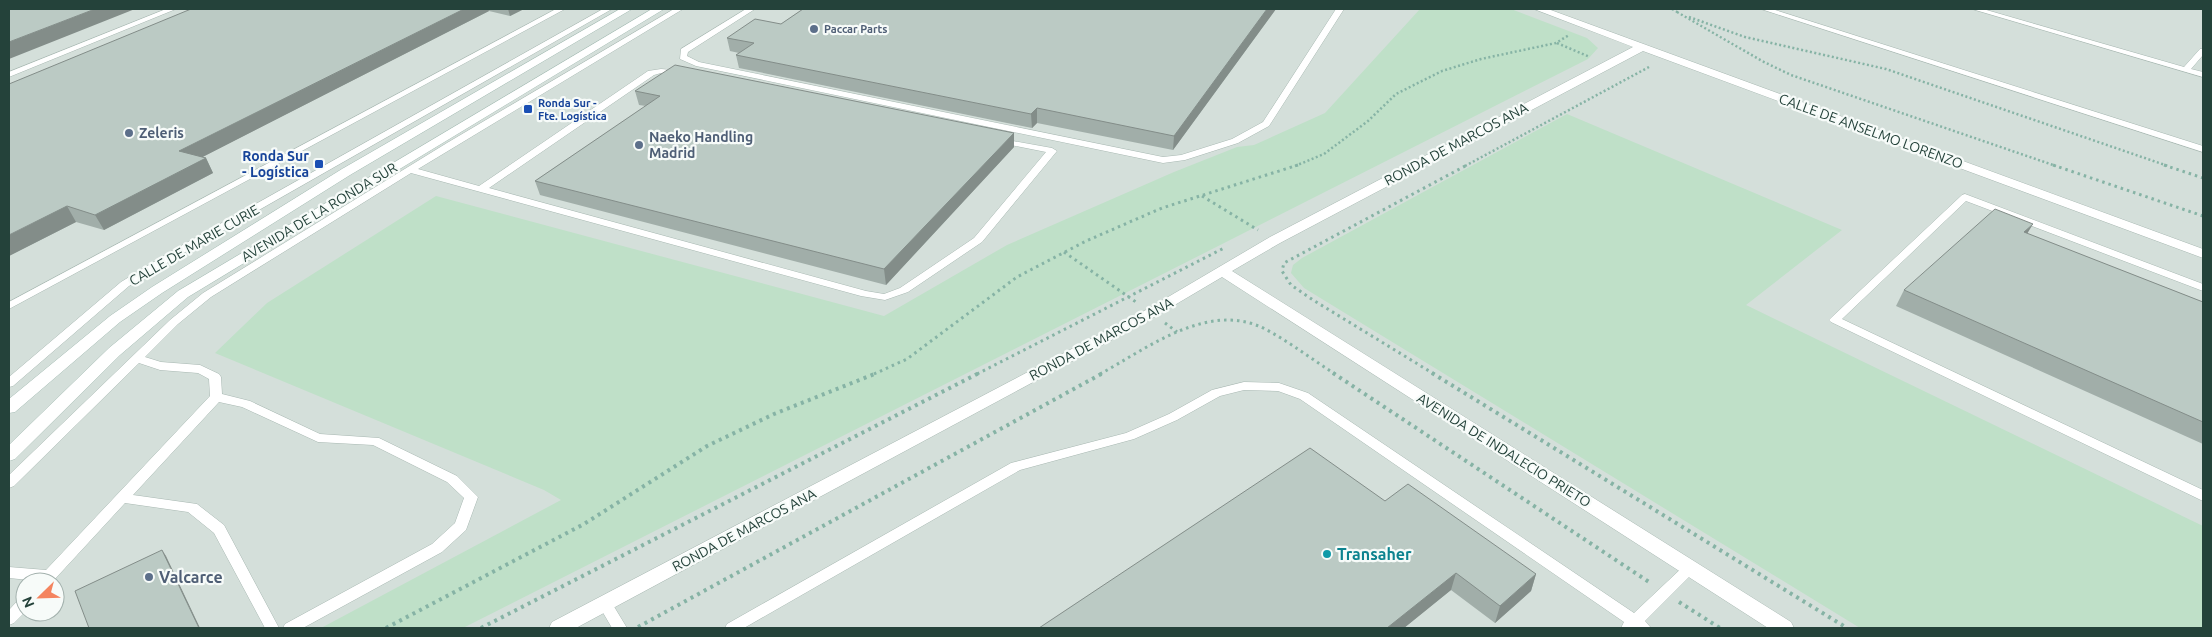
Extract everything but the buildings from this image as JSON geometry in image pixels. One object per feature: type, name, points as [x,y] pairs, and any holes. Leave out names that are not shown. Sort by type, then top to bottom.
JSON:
[{"type":"street","name":"AVENIDA DE LA RONDA SUR","points":[[9,408],[108,324],[157,290],[411,135],[627,9]]},
{"type":"street","name":"AVENIDA DE LA RONDA SUR","points":[[9,455],[112,352],[148,320],[183,294],[443,144],[659,9]]},
{"type":"street","name":"CALLE DE ANSELMO LORENZO","points":[[1539,9],[2203,254]]},
{"type":"street","name":"RONDA DE MARCOS ANA","points":[[559,628],[1143,318],[1224,272],[1275,240],[1642,47]]},
{"type":"street","name":"AVENIDA DE INDALECIO PRIETO","points":[[1224,272],[1784,628]]},
{"type":"lane","points":[[9,75],[172,9]]},
{"type":"lane","points":[[9,306],[561,9]]},
{"type":"lane","name":"CALLE DE MARIE CURIE","points":[[9,383],[126,284],[176,253],[396,131],[608,9]]},
{"type":"lane","points":[[9,483],[174,322],[207,295],[410,170],[443,144],[679,9]]},
{"type":"lane","points":[[751,9],[684,50],[683,57],[696,64],[1163,160],[1182,158],[1235,141],[1266,124],[1340,9]]},
{"type":"lane","points":[[1766,9],[2203,149]]},
{"type":"lane","points":[[1976,9],[2203,75]]},
{"type":"lane","points":[[2185,70],[2203,51]]},
{"type":"lane","points":[[481,189],[651,73],[670,71],[689,75]]},
{"type":"lane","points":[[396,131],[411,135]]},
{"type":"lane","points":[[410,170],[865,294],[885,297],[904,290],[978,240],[1052,151],[985,137]]},
{"type":"lane","points":[[2203,288],[1965,197],[1835,320],[2203,496]]},
{"type":"lane","points":[[53,572],[216,397],[215,377],[200,369],[160,366],[137,358]]},
{"type":"lane","points":[[732,628],[1016,466],[1130,436],[1172,417],[1216,393],[1244,386],[1279,387],[1304,396],[1635,626],[1690,568]]},
{"type":"lane","points":[[216,397],[246,404],[318,438],[375,441],[452,479],[471,498],[461,526],[437,548],[290,628]]},
{"type":"lane","points":[[122,498],[192,508],[219,529],[272,628]]},
{"type":"lane","points":[[605,604],[620,628]]},
{"type":"path","points":[[1672,9],[1762,61],[1808,81],[1959,130],[2203,216]]},
{"type":"path","points":[[1677,12],[1745,36],[1886,69],[2203,178]]},
{"type":"path","points":[[386,628],[584,524],[707,446],[774,414],[871,376],[907,359],[1016,277],[1064,252],[1121,224],[1292,167],[1324,154],[1368,121],[1396,94],[1442,72],[1481,59],[1556,43],[1573,32]]},
{"type":"path","points":[[1556,43],[1595,58],[1587,62]]},
{"type":"path","points":[[1654,66],[1643,68],[1292,258],[1284,263],[1282,271],[1291,285],[1313,300],[1846,628]]},
{"type":"path","points":[[1202,196],[1258,230]]},
{"type":"path","points":[[1250,234],[1267,225]]},
{"type":"path","points":[[481,628],[1232,243]]},
{"type":"path","points":[[1064,252],[1129,296]]},
{"type":"path","points":[[635,628],[1189,326],[1216,319],[1240,320],[1266,329],[1720,628]]},
{"type":"shaded area","points":[[9,9],[2203,9],[2203,628],[9,628]]},
{"type":"green space","points":[[1420,9],[1511,9],[1587,38],[1598,48],[1588,59],[463,628],[321,628],[561,500],[544,490],[215,353],[267,303],[436,196],[884,316],[1007,245],[1174,172],[1237,147],[1254,145],[1325,113]]},
{"type":"green space","points":[[1567,114],[1842,230],[1746,305],[2203,526],[2203,628],[1860,628],[1304,288],[1291,273],[1293,265],[1302,258]]},
{"type":"place","name":"Paccar Parts","points":[[814,29]]},
{"type":"place","name":"Ronda Sur - Fte. Logística","points":[[528,109]]},
{"type":"place","name":"Zeleris","points":[[129,133]]},
{"type":"place","name":"Naeko Handling Madrid","points":[[639,145]]},
{"type":"place","name":"Ronda Sur - Logística","points":[[319,164]]},
{"type":"place","name":"Transaher","points":[[1327,554]]},
{"type":"place","name":"Valcarce","points":[[149,577]]}]
